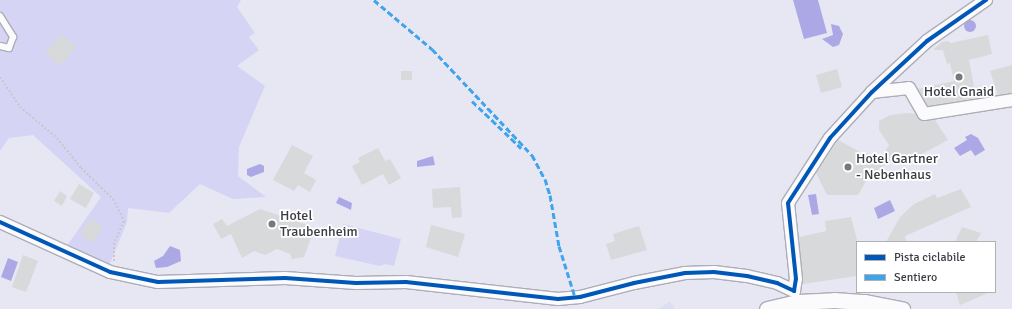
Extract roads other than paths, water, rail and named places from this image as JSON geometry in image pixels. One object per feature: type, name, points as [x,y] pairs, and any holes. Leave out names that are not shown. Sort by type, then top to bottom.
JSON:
[{"type":"street","points":[[796,296],[797,285],[788,203],[834,133],[872,92],[927,40],[986,0]]},
{"type":"street","points":[[872,92],[909,88],[924,114],[1012,100]]},
{"type":"street","points":[[0,222],[121,275],[158,282],[285,278],[356,283],[406,282],[558,298],[580,297],[634,283],[685,273],[714,272],[755,277],[777,283],[796,296]]},
{"type":"street","points":[[767,309],[796,296],[865,302],[902,309]]},
{"type":"lane","points":[[0,16],[12,37],[9,48],[0,46]]},
{"type":"place","name":"Hotel Gnaid","points":[[959,77]]},
{"type":"place","name":"Hotel Gartner - Nebenhaus","points":[[848,167]]},
{"type":"place","name":"Hotel Traubenheim","points":[[272,224]]}]
